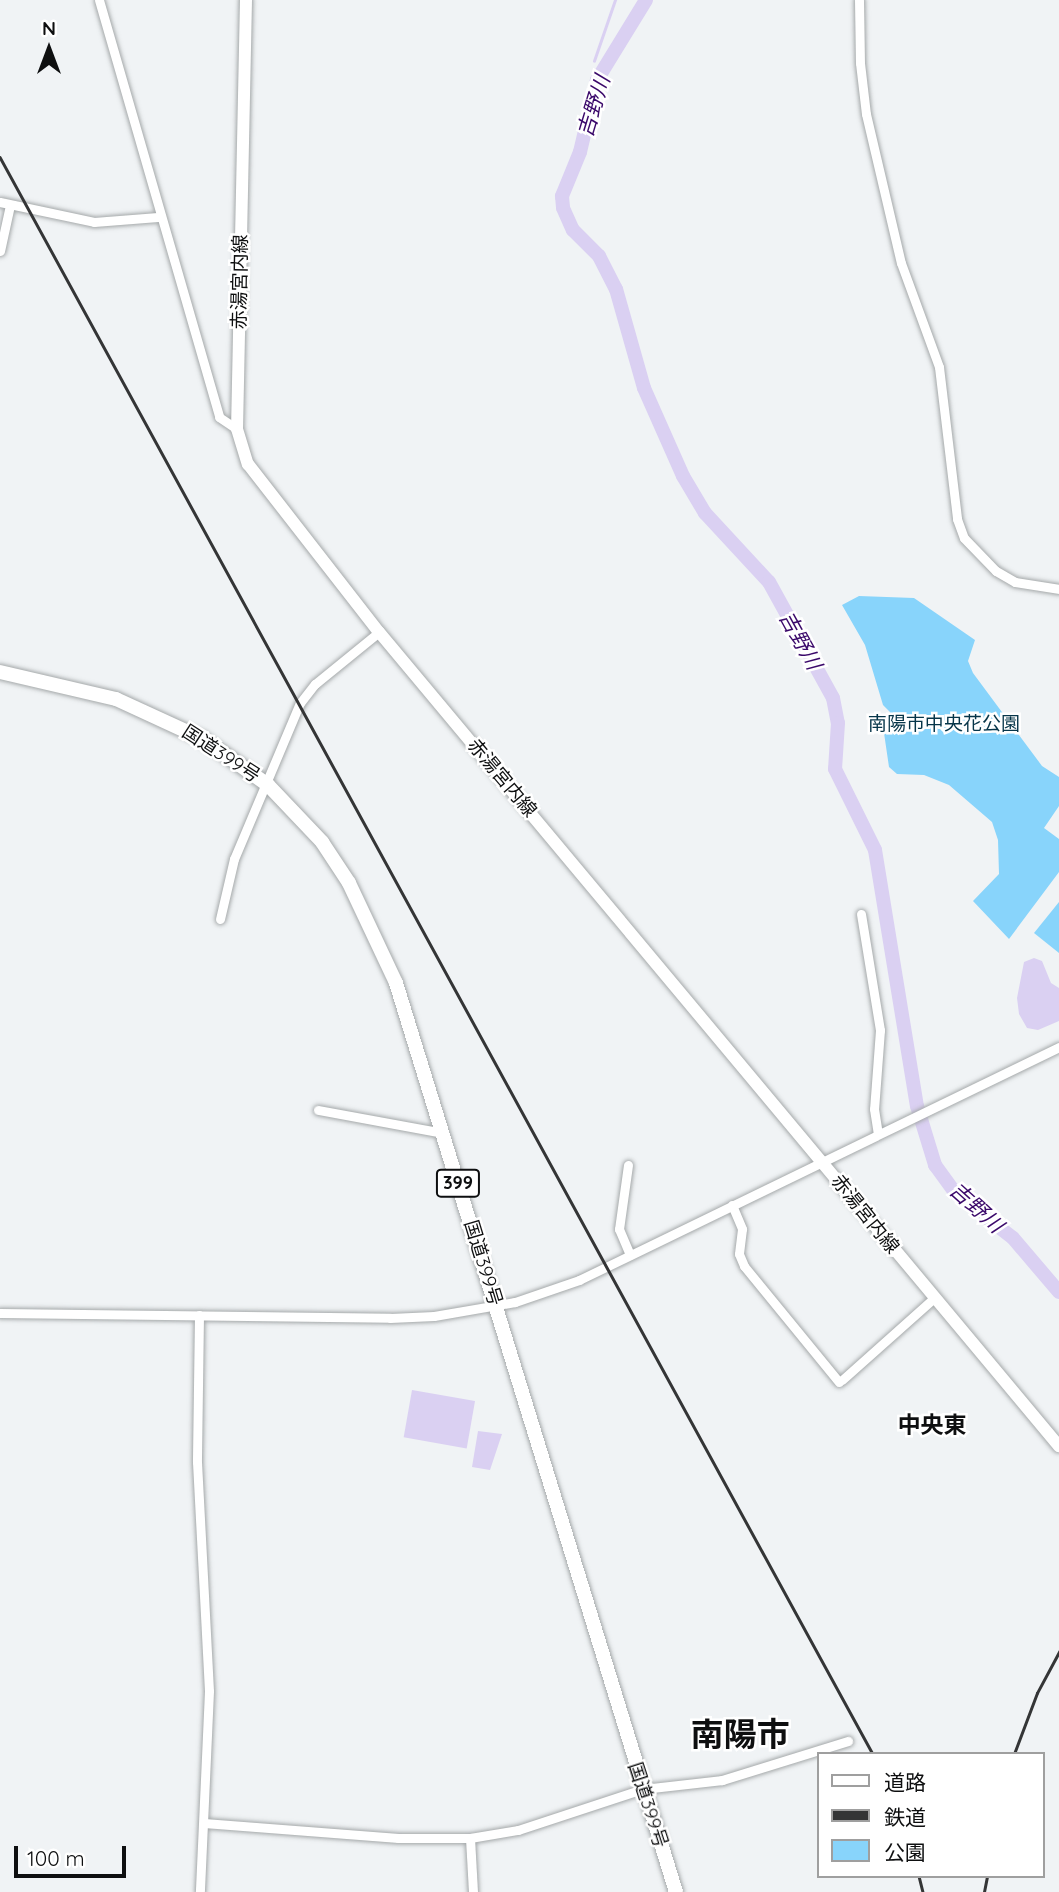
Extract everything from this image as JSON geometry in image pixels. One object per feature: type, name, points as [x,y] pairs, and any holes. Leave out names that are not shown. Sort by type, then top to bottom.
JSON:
[{"type":"highway","name":"国道399号","points":[[0,672],[116,699],[203,739],[268,785],[337,862],[377,939],[443,1133],[676,1892]]},
{"type":"main road","name":"赤湯宮内線","points":[[246,0],[237,429],[239,446],[258,480],[379,632],[1059,1446]]},
{"type":"street","points":[[99,0],[158,217],[219,417],[237,429]]},
{"type":"street","points":[[859,0],[860,63],[866,114],[901,263],[939,367],[957,519],[964,538],[996,571],[1015,582],[1059,589]]},
{"type":"street","points":[[0,202],[94,222],[158,217]]},
{"type":"street","points":[[0,251],[10,205]]},
{"type":"street","points":[[220,919],[234,859],[268,785],[300,703],[315,684],[379,632]]},
{"type":"street","points":[[861,914],[880,1030],[874,1109],[878,1134]]},
{"type":"street","points":[[0,1313],[390,1318],[497,1307],[547,1292],[630,1255],[1059,1047]]},
{"type":"street","points":[[318,1110],[443,1133]]},
{"type":"street","points":[[628,1165],[619,1229],[630,1255]]},
{"type":"street","points":[[732,1205],[742,1229],[739,1254],[744,1266],[840,1381],[934,1298]]},
{"type":"street","points":[[199,1315],[197,1462],[209,1691],[200,1892]]},
{"type":"street","points":[[204,1823],[302,1831],[470,1838],[518,1830],[643,1789],[722,1780],[848,1741]]},
{"type":"street","points":[[470,1838],[473,1892]]},
{"type":"green space","name":"南陽市中央花公園","points":[[859,596],[914,598],[975,640],[968,661],[973,673],[1042,766],[1059,777],[1059,806],[1044,828],[1059,839],[1059,872],[1009,939],[973,901],[999,874],[998,840],[992,822],[949,785],[924,775],[897,774],[889,767],[884,733],[890,712],[883,705],[865,645],[842,605]]},
{"type":"green space","points":[[1059,902],[1059,953],[1034,933]]},
{"type":"shaded area","points":[[1034,958],[1042,961],[1051,983],[1059,988],[1059,1021],[1038,1030],[1027,1028],[1019,1014],[1017,998],[1024,962]]},
{"type":"shaded area","points":[[412,1390],[475,1401],[467,1448],[404,1437]]},
{"type":"shaded area","points":[[478,1431],[502,1434],[490,1470],[472,1467]]},
{"type":"waterway","points":[[594,61],[615,0]]},
{"type":"waterway","name":"吉野川","points":[[646,0],[597,80],[580,152],[562,196],[563,208],[573,230],[599,256],[616,289],[644,388],[683,476],[705,513],[769,582],[833,698],[838,723],[835,769],[875,850],[917,1106],[935,1165],[955,1193],[1013,1238],[1059,1292]]},
{"type":"railway","points":[[0,157],[872,1752]]},
{"type":"railway","points":[[1015,1752],[1037,1693],[1059,1652]]},
{"type":"railway","points":[[920,1878],[923,1892]]},
{"type":"railway","points":[[984,1892],[987,1878]]},
{"type":"district","name":"中央東","points":[[932,1425]]},
{"type":"district","name":"南陽市","points":[[740,1734]]}]
